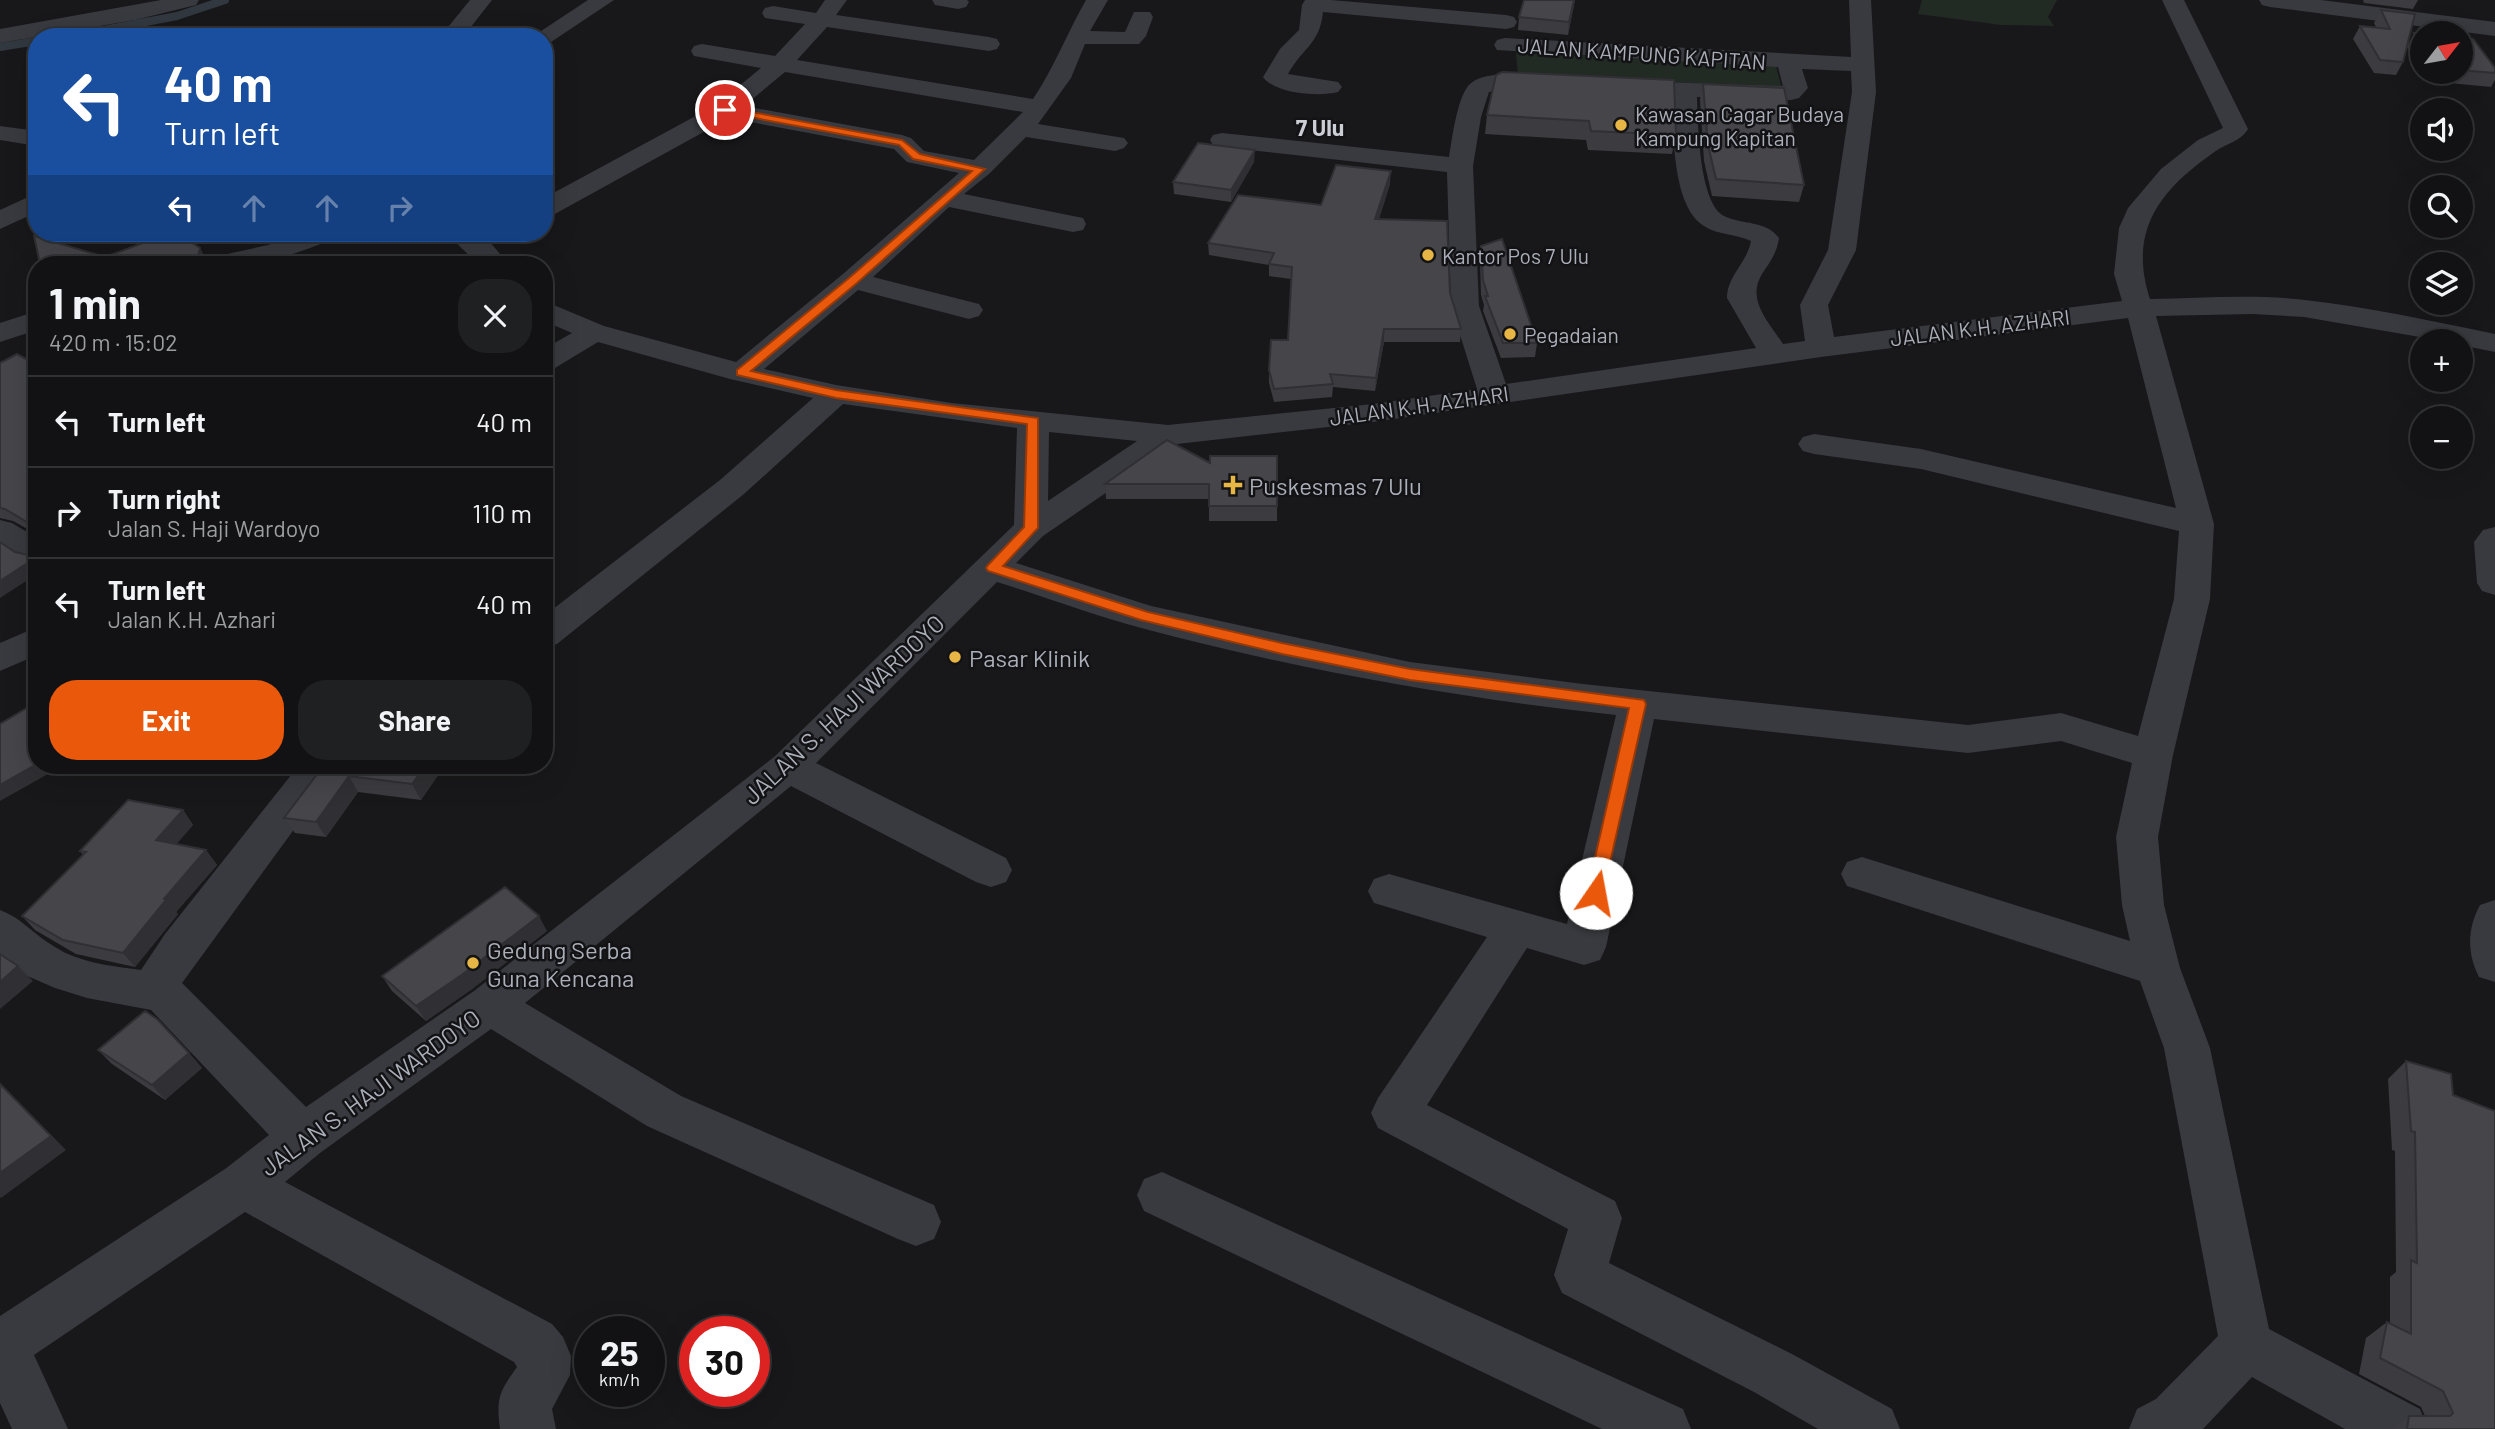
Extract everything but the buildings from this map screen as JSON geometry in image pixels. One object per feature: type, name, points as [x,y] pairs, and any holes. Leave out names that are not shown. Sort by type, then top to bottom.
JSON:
[{"type":"street","points":[[46,28],[188,0]]},
{"type":"street","points":[[458,28],[481,0]]},
{"type":"street","points":[[553,31],[603,0]]},
{"type":"street","points":[[553,204],[725,110],[780,64],[821,21],[836,0]]},
{"type":"street","points":[[741,373],[853,281],[943,198],[980,169],[1019,129],[1059,78],[1076,37],[1097,0]]},
{"type":"street","points":[[1821,348],[1815,305],[1842,250],[1864,92],[1860,0]]},
{"type":"street","points":[[2173,0],[2236,129],[2231,135],[2207,145],[2170,174],[2141,208],[2133,229],[2128,271],[2154,355],[2197,524],[2192,599],[2153,755],[2137,837],[2143,905],[2158,968],[2187,1048],[2267,1356],[2400,1429]]},
{"type":"street","points":[[2270,0],[2495,29]]},
{"type":"street","points":[[1330,88],[1288,83],[1275,77],[1288,54],[1310,32],[1314,5],[1507,23]]},
{"type":"street","points":[[773,13],[989,44]]},
{"type":"street","points":[[1076,37],[1131,39],[1135,36],[1142,17]]},
{"type":"street","name":"JALAN KAMPUNG KAPITAN","points":[[1499,81],[1507,23],[1788,62],[1796,88],[1791,93],[1605,87]]},
{"type":"street","points":[[0,36],[28,31]]},
{"type":"street","points":[[702,51],[1038,107]]},
{"type":"street","points":[[1788,62],[1863,65]]},
{"type":"street","name":"JALAN KAMPUNG KAPITAN","points":[[1494,395],[1465,306],[1460,166],[1476,91],[1486,83],[1499,81],[1565,85]]},
{"type":"street","points":[[1685,91],[1686,144],[1700,209],[1715,222],[1754,232],[1765,238],[1766,247],[1742,285],[1741,301],[1774,355]]},
{"type":"street","points":[[725,110],[902,143],[916,157],[980,169]]},
{"type":"street","points":[[1019,129],[1115,143]]},
{"type":"street","points":[[0,133],[28,138]]},
{"type":"street","points":[[1222,140],[1460,166]]},
{"type":"street","points":[[943,198],[1073,224]]},
{"type":"street","points":[[0,221],[28,206]]},
{"type":"street","points":[[257,256],[301,242]]},
{"type":"street","points":[[853,281],[969,310]]},
{"type":"street","name":"JALAN K.H. AZHARI","points":[[553,314],[594,332],[741,373],[836,394],[1033,421],[1168,435],[1373,413],[1821,348],[2139,308],[2253,305],[2304,308],[2372,318],[2495,343]]},
{"type":"street","points":[[0,333],[28,323]]},
{"type":"street","points":[[553,357],[594,332]]},
{"type":"street","points":[[553,628],[732,487],[836,394]]},
{"type":"street","points":[[1031,528],[1033,421]]},
{"type":"street","name":"JALAN S. HAJI WARDOYO","points":[[1,1347],[243,1185],[303,1137],[489,1005],[788,767],[1031,528],[1168,435]]},
{"type":"street","points":[[1814,444],[1920,459],[2197,524]]},
{"type":"street","points":[[0,531],[28,548]]},
{"type":"street","points":[[2495,538],[2491,542],[2495,583]]},
{"type":"street","points":[[993,568],[1146,617],[1410,675],[1638,704],[1968,739],[1990,738],[2044,727],[2061,727],[2153,755]]},
{"type":"street","points":[[0,658],[28,644]]},
{"type":"street","points":[[1389,891],[1584,947],[1638,704]]},
{"type":"street","points":[[788,767],[991,870]]},
{"type":"street","points":[[152,991],[181,947],[314,774]]},
{"type":"street","points":[[1862,874],[2158,968]]},
{"type":"street","points":[[2495,917],[2491,953],[2495,964]]},
{"type":"street","points":[[0,928],[30,955],[71,973],[152,991],[167,998],[303,1137]]},
{"type":"street","points":[[1517,928],[1395,1113],[1597,1218],[1580,1275],[1773,1373],[1872,1429]]},
{"type":"street","points":[[489,1005],[664,1111],[916,1222]]},
{"type":"street","points":[[243,1185],[533,1343],[544,1356],[543,1375],[524,1403],[528,1429]]},
{"type":"street","points":[[1162,1195],[1663,1429]]},
{"type":"street","points":[[1,1347],[40,1429]]},
{"type":"street","points":[[2157,1429],[2267,1356]]},
{"type":"shaded area","points":[[1922,0],[2057,0],[2048,17],[2054,26],[2001,25],[1918,14]]},
{"type":"shaded area","points":[[1516,52],[1776,66],[1782,89],[1518,78]]},
{"type":"waterway","points":[[114,28],[177,16],[225,0]]},
{"type":"waterway","points":[[0,47],[28,42]]},
{"type":"place","name":"Kawasan Cagar Budaya Kampung Kapitan","points":[[1621,125]]},
{"type":"place","name":"Kantor Pos 7 Ulu","points":[[1428,255]]},
{"type":"place","name":"Pegadaian","points":[[1510,334]]},
{"type":"place","name":"Puskesmas 7 Ulu","points":[[1233,485]]},
{"type":"place","name":"Pasar Klinik","points":[[955,657]]},
{"type":"place","name":"Gedung Serba Guna Kencana","points":[[473,963]]},
{"type":"district","name":"7 Ulu","points":[[1320,127]]},
{"type":"route","points":[[725,110],[902,143],[916,157],[980,169],[943,198],[853,281],[741,373],[836,394],[1033,421],[1031,528],[993,568],[1146,617],[1282,649],[1410,675],[1638,704],[1596,893]]}]
